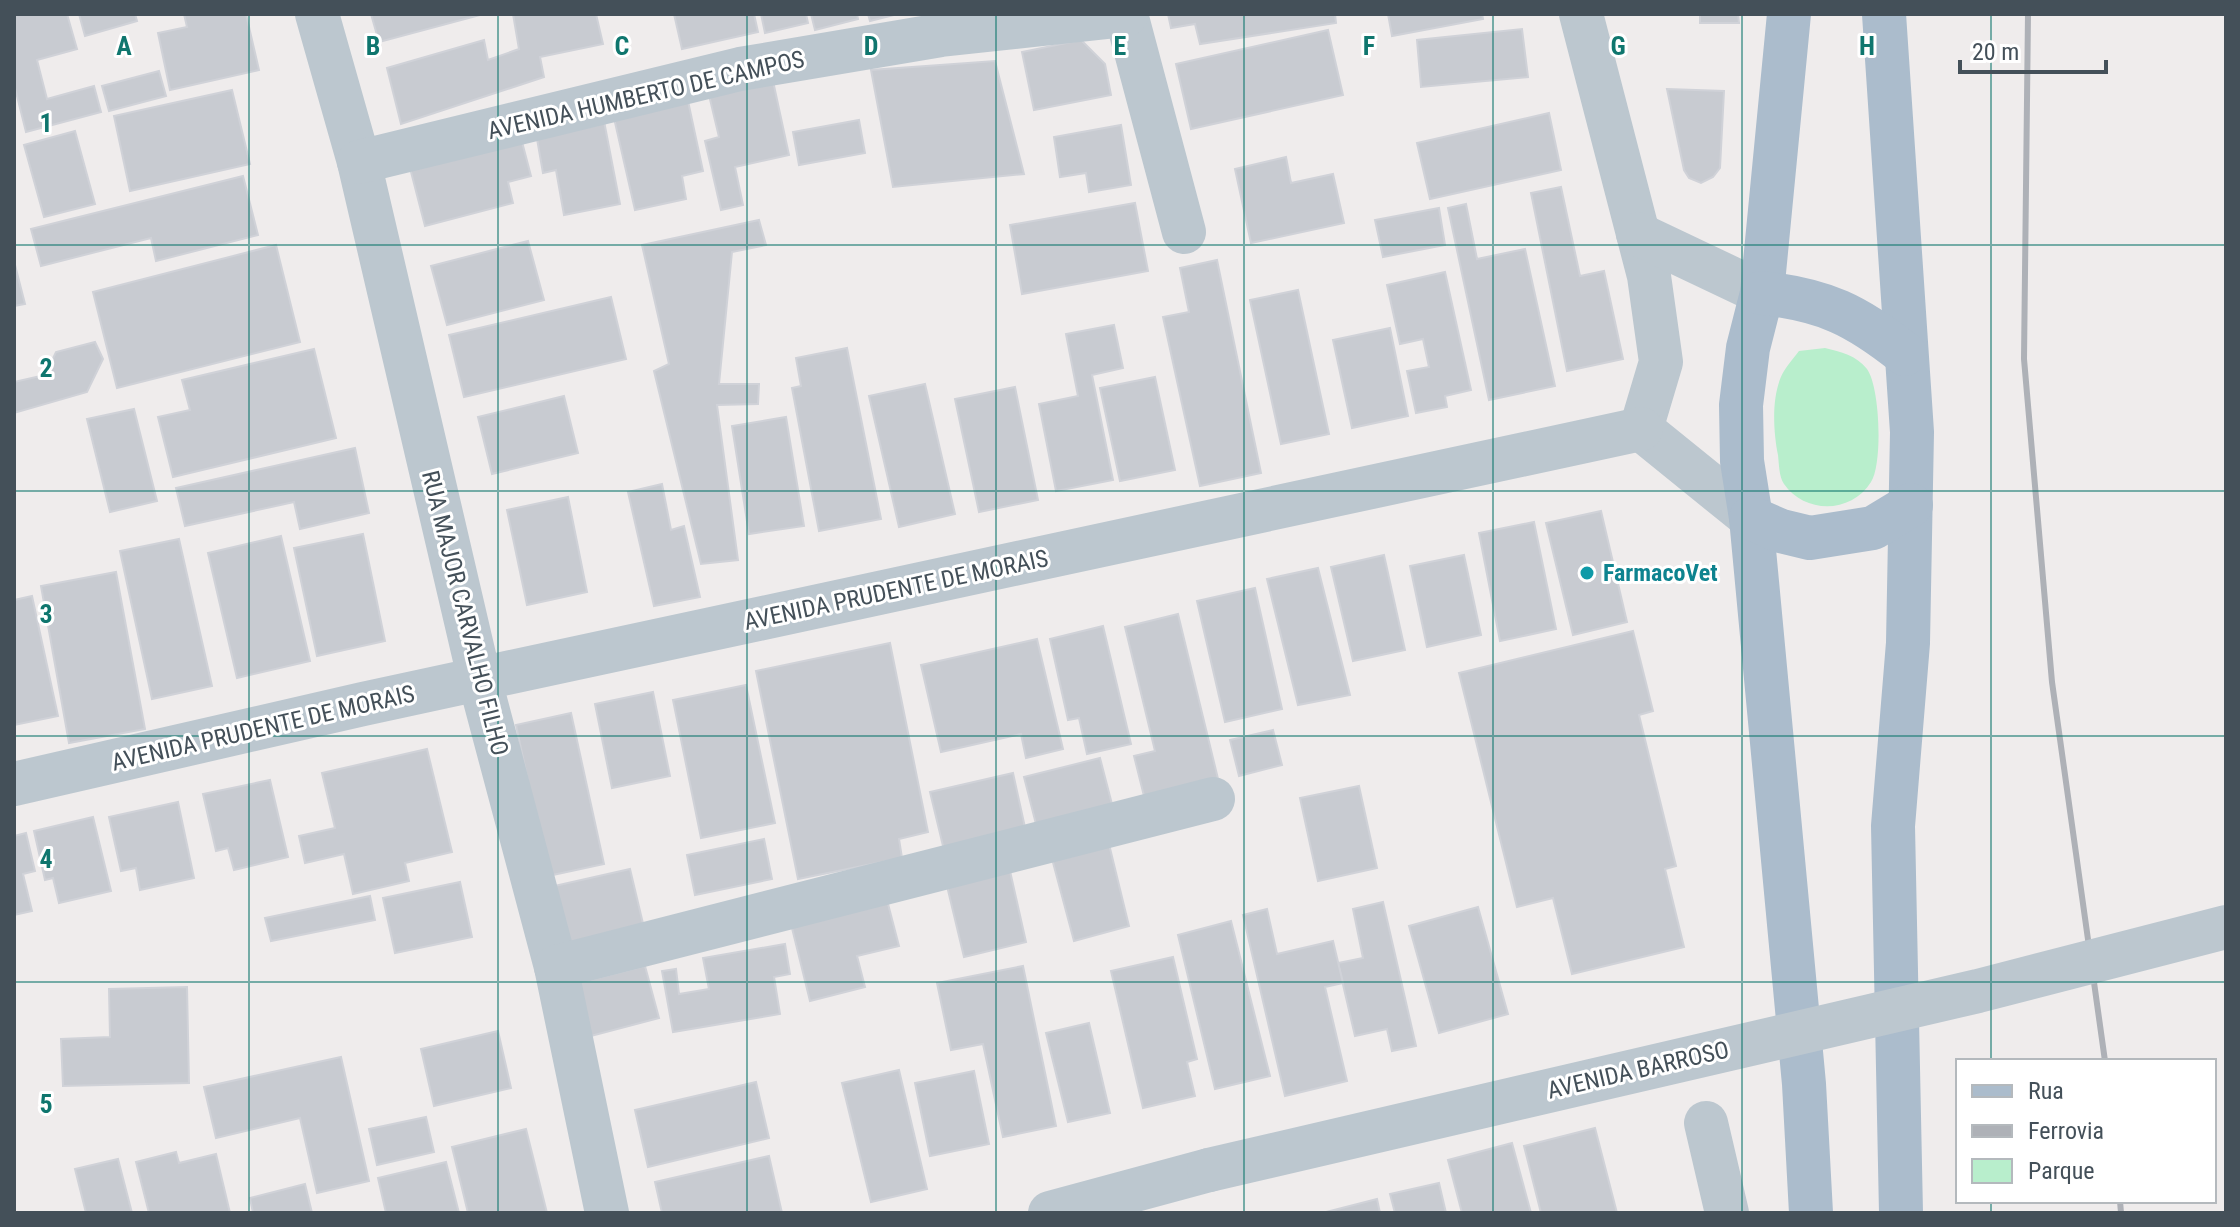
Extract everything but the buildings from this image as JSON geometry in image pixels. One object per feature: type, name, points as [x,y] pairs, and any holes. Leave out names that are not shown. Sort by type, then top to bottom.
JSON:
[{"type":"main road","points":[[1789,14],[1762,293],[1748,348],[1741,405],[1742,461],[1751,518],[1804,1084],[1811,1213]]},
{"type":"main road","points":[[1884,14],[1912,432],[1908,643],[1893,826],[1901,1213]]},
{"type":"main road","points":[[1762,293],[1800,297],[1838,310],[1874,329],[1905,354]]},
{"type":"main road","points":[[1751,518],[1781,531],[1810,538],[1873,528],[1911,505]]},
{"type":"street","name":"RUA MAJOR CARVALHO FILHO","points":[[317,14],[359,162],[480,681],[556,967],[607,1213]]},
{"type":"street","points":[[1581,14],[1649,276],[1661,362],[1641,429],[1751,518]]},
{"type":"street","name":"AVENIDA HUMBERTO DE CAMPOS","points":[[359,162],[740,69],[941,35],[1126,15]]},
{"type":"street","points":[[1126,15],[1184,232]]},
{"type":"street","points":[[1638,234],[1762,293]]},
{"type":"street","name":"AVENIDA PRUDENTE DE MORAIS","points":[[14,784],[363,704],[1641,429]]},
{"type":"street","points":[[556,967],[1213,799]]},
{"type":"street","name":"AVENIDA BARROSO","points":[[1050,1213],[1209,1170],[1978,991],[2226,927]]},
{"type":"street","points":[[1706,1123],[1727,1213]]},
{"type":"green space","points":[[1825,348],[1853,357],[1867,369],[1875,392],[1878,425],[1877,459],[1871,482],[1852,500],[1828,506],[1804,501],[1784,484],[1774,423],[1777,390],[1786,368],[1799,351]]},
{"type":"railway","points":[[2028,14],[2024,359],[2052,682],[2105,1059]]},
{"type":"railway","points":[[2120,1203],[2121,1213]]},
{"type":"place","name":"FarmacoVet","points":[[1587,573]]}]
